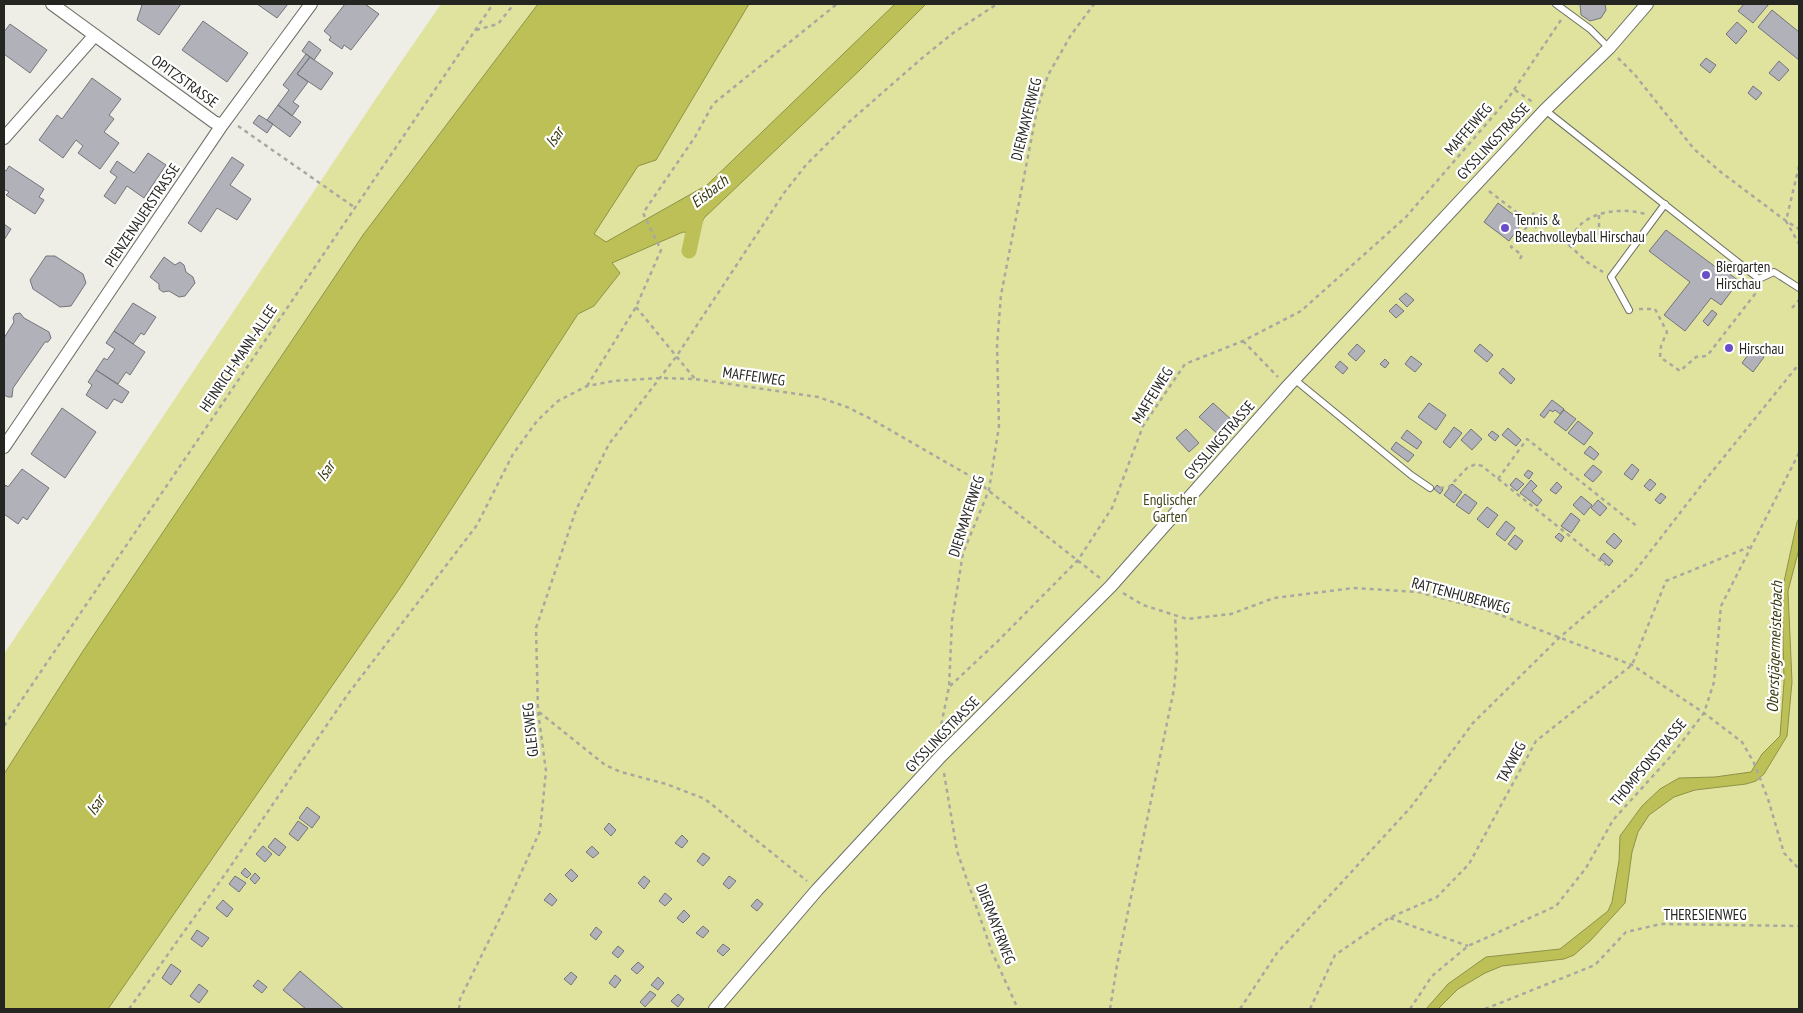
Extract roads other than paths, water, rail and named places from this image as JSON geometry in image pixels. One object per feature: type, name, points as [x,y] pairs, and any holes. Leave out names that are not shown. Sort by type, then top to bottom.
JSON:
[{"type":"street","name":"OPITZSTRASSE","points":[[52,4],[222,126]]},
{"type":"street","name":"PIENZENAUERSTRASSE","points":[[4,447],[222,126],[310,4]]},
{"type":"street","name":"GYSSLINGSTRASSE","points":[[715,1009],[817,890],[942,756],[1111,586],[1291,383],[1545,110],[1609,48],[1647,4]]},
{"type":"street","points":[[4,138],[95,35]]},
{"type":"lane","points":[[1556,4],[1590,29],[1609,48]]},
{"type":"lane","points":[[1545,110],[1759,279],[1774,272],[1799,288]]},
{"type":"lane","points":[[1628,310],[1611,277],[1666,204]]},
{"type":"lane","points":[[1291,383],[1411,476],[1430,488]]},
{"type":"water","points":[[538,4],[749,4],[656,160],[638,166],[594,234],[606,242],[707,185],[895,4],[926,4],[860,70],[704,218],[697,234],[683,232],[612,263],[620,273],[594,306],[578,314],[402,585],[108,1009],[4,1009],[4,774],[81,654],[363,235]]},
{"type":"water","points":[[1799,518],[1799,549],[1788,591],[1792,682],[1787,736],[1764,774],[1756,781],[1746,784],[1695,790],[1674,797],[1649,815],[1638,832],[1632,852],[1625,903],[1591,940],[1574,955],[1564,959],[1502,966],[1485,973],[1458,989],[1438,1009],[1426,1009],[1448,984],[1486,957],[1560,949],[1608,911],[1612,902],[1619,861],[1620,836],[1642,806],[1660,789],[1679,778],[1715,777],[1751,772],[1762,754],[1780,736],[1784,682],[1782,591]]},
{"type":"waterway","name":"Eisbach","points":[[689,251],[697,214]]},
{"type":"place","name":"Tennis & Beachvolleyball Hirschau","points":[[1505,228]]},
{"type":"place","name":"Biergarten Hirschau","points":[[1706,275]]},
{"type":"place","name":"Hirschau","points":[[1729,348]]},
{"type":"water label","name":"Isar","points":[[554,137]]},
{"type":"water label","name":"Isar","points":[[325,471]]},
{"type":"water label","name":"Oberstjägermeisterbach","points":[[1774,647]]},
{"type":"water label","name":"Isar","points":[[95,805]]},
{"type":"park label","name":"Englischer Garten","points":[[1170,508]]}]
